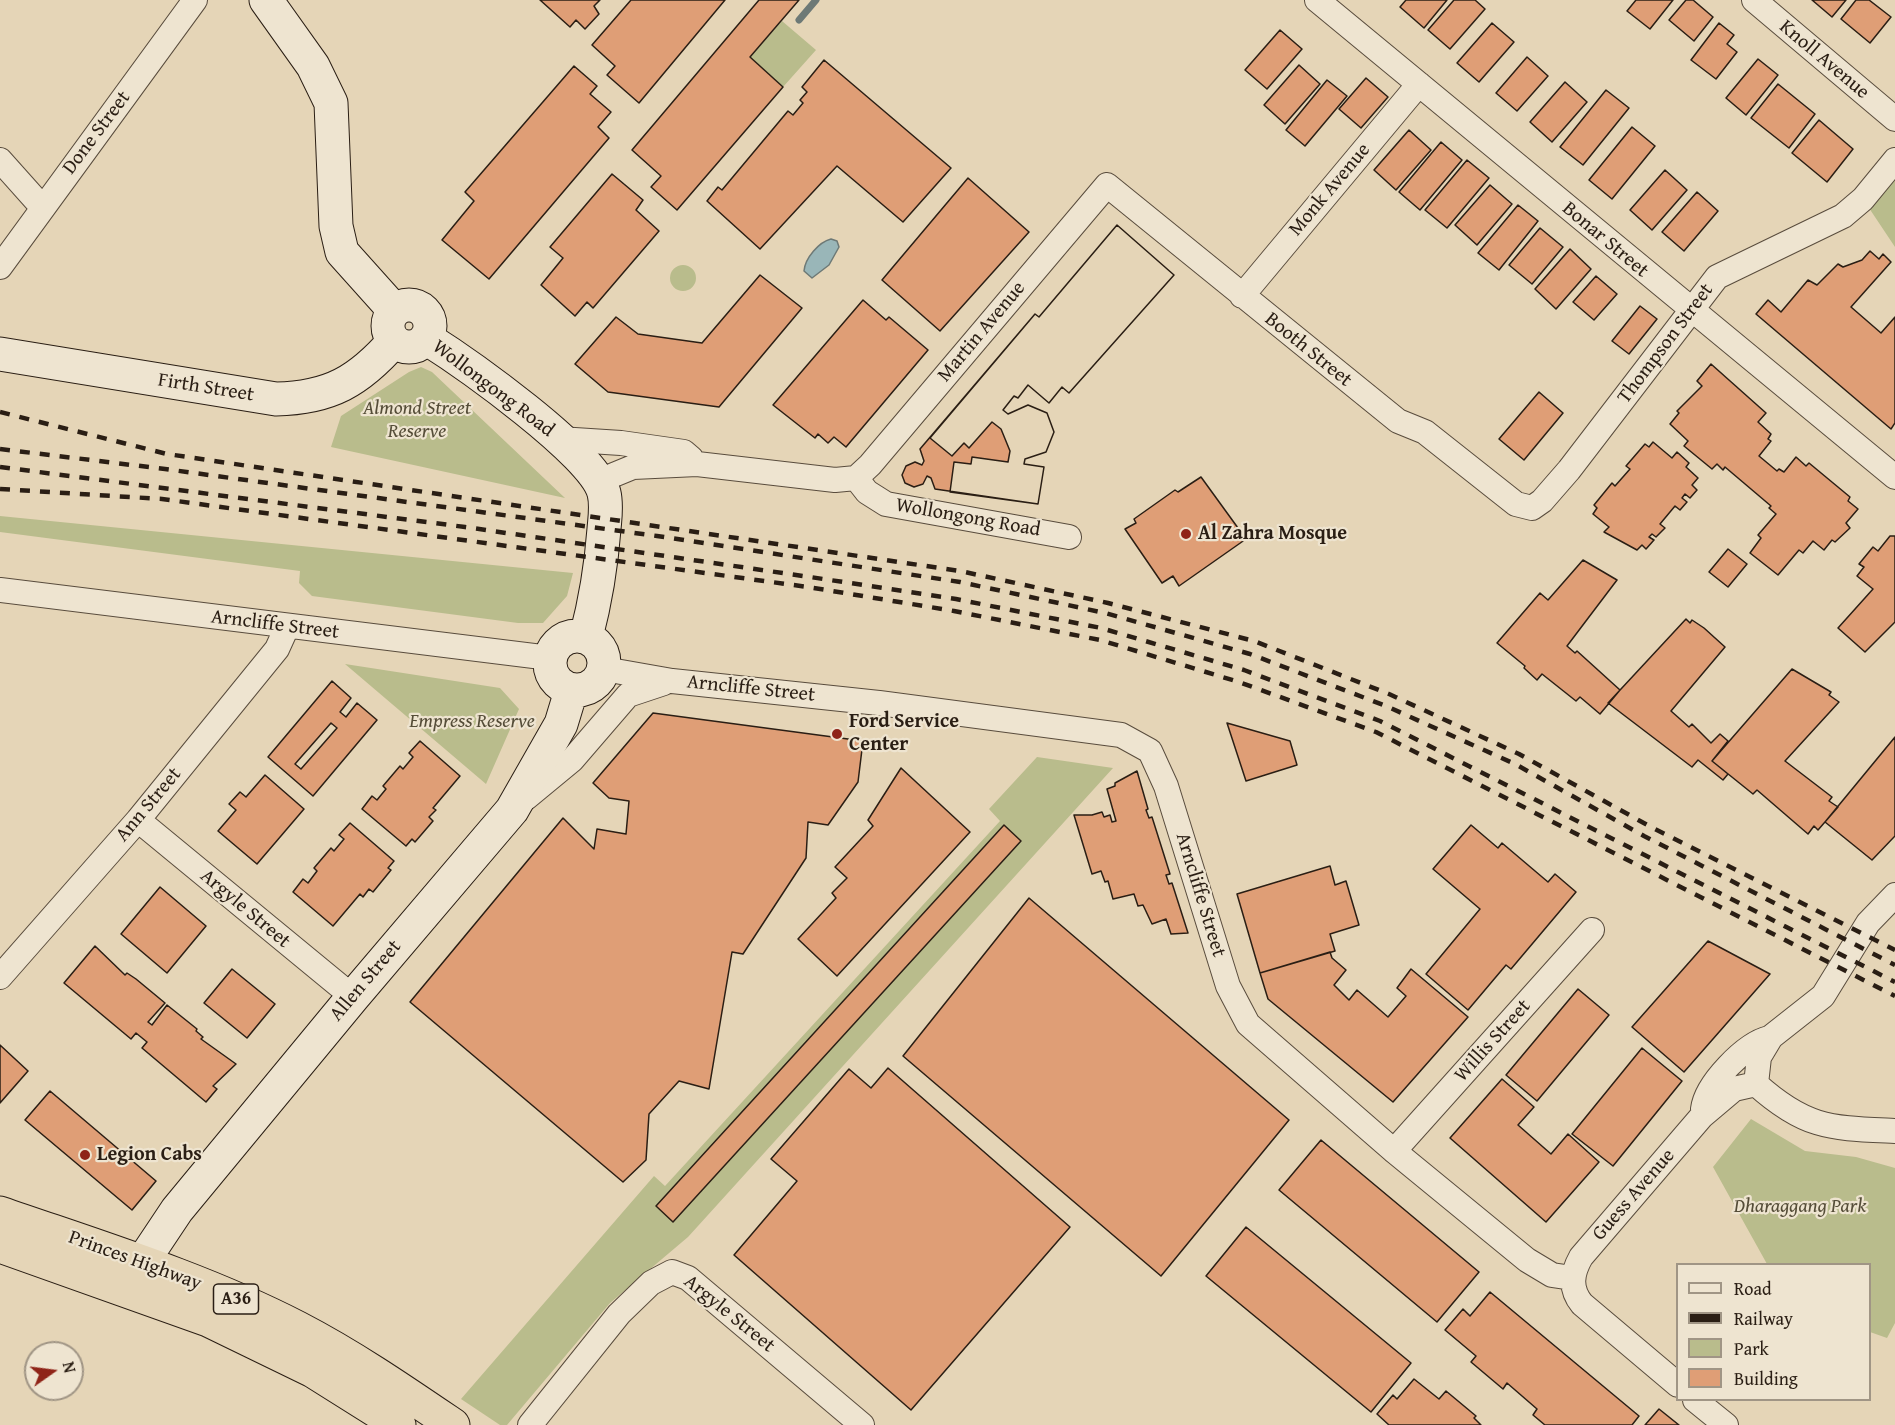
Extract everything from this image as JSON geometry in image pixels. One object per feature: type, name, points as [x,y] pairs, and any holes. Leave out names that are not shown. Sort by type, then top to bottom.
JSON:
[{"type":"highway","name":"Princes Highway","points":[[0,1213],[143,1262],[216,1290],[299,1328],[453,1425]]},
{"type":"highway","name":"Princes Highway","points":[[0,1246],[140,1294],[218,1324],[313,1371],[399,1425]]},
{"type":"street","name":"Done Street","points":[[0,267],[195,0]]},
{"type":"street","points":[[266,0],[313,66],[330,104],[336,226],[342,252],[394,326]]},
{"type":"street","name":"Bonar Street","points":[[1317,0],[1895,477]]},
{"type":"street","name":"Knoll Avenue","points":[[1754,0],[1895,119]]},
{"type":"street","name":"Monk Avenue","points":[[1242,296],[1419,84]]},
{"type":"street","points":[[0,160],[42,207]]},
{"type":"street","name":"Thompson Street","points":[[1516,504],[1532,508],[1542,501],[1693,312],[1717,277],[1843,216],[1863,200],[1895,160]]},
{"type":"street","name":"Booth Street","points":[[1107,185],[1398,421],[1425,432],[1516,504]]},
{"type":"street","name":"Martin Avenue","points":[[856,478],[870,465],[1107,185]]},
{"type":"street","name":"Wollongong Road","points":[[394,326],[407,304],[414,305],[425,312],[430,325],[426,338],[477,373],[559,439],[586,463],[599,481],[633,467],[697,464],[835,480],[856,478],[867,492],[886,504],[1069,537]]},
{"type":"street","name":"Firth Street","points":[[0,354],[276,399],[302,398],[323,394],[363,373],[394,326]]},
{"type":"street","name":"Wollongong Road","points":[[559,439],[621,443],[684,452],[697,464]]},
{"type":"street","points":[[586,637],[601,578],[606,504],[599,481]]},
{"type":"street","name":"Arncliffe Street","points":[[0,590],[550,658]]},
{"type":"street","name":"Ann Street","points":[[0,976],[138,820],[277,650],[287,627]]},
{"type":"street","points":[[586,637],[599,647],[603,654],[604,669],[595,684],[571,691],[556,681],[550,666],[550,658],[564,639],[586,637]]},
{"type":"street","name":"Arncliffe Street","points":[[604,669],[672,681],[879,703],[1120,735],[1150,751],[1167,786],[1228,986],[1248,1024],[1394,1151],[1527,1260],[1552,1275],[1572,1278]]},
{"type":"street","points":[[512,810],[572,760],[628,695],[672,681]]},
{"type":"street","name":"Allen Street","points":[[143,1262],[177,1210],[353,997],[512,810],[561,724],[571,691]]},
{"type":"street","name":"Argyle Street","points":[[138,820],[353,997]]},
{"type":"street","name":"Guess Avenue","points":[[1572,1278],[1581,1257],[1702,1116],[1734,1089],[1756,1084],[1759,1057],[1771,1037],[1823,996],[1868,923],[1895,895]]},
{"type":"street","name":"Willis Street","points":[[1394,1151],[1592,930]]},
{"type":"street","name":"Guess Avenue","points":[[1702,1116],[1704,1103],[1711,1088],[1726,1069],[1760,1040],[1771,1037]]},
{"type":"street","points":[[1756,1084],[1796,1113],[1828,1127],[1895,1131]]},
{"type":"street","name":"Argyle Street","points":[[530,1425],[619,1314],[658,1278],[672,1272],[688,1278],[862,1425]]},
{"type":"street","points":[[1572,1278],[1575,1291],[1582,1304],[1676,1384]]},
{"type":"street","points":[[1696,1401],[1726,1425]]},
{"type":"green space","points":[[782,21],[816,50],[783,87],[750,57]]},
{"type":"green space","points":[[1895,160],[1895,247],[1863,199]]},
{"type":"green space","points":[[683,265],[692,269],[696,278],[692,287],[683,291],[674,287],[670,278],[674,269]]},
{"type":"green space","name":"Almond Street Reserve","points":[[421,367],[432,372],[565,498],[331,447],[341,416],[409,372]]},
{"type":"green space","points":[[0,516],[573,573],[567,596],[543,623],[518,623],[312,596],[299,583],[300,571],[0,532]]},
{"type":"green space","name":"Empress Reserve","points":[[345,664],[500,688],[519,709],[486,784]]},
{"type":"green space","points":[[1037,757],[1113,768],[688,1237],[610,1303],[507,1425],[500,1425],[461,1399],[654,1176],[665,1186],[1000,821],[989,809]]},
{"type":"green space","name":"Dharaggang Park","points":[[1751,1119],[1805,1151],[1856,1157],[1895,1168],[1895,1323],[1887,1338],[1871,1332],[1871,1263],[1766,1263],[1713,1167]]},
{"type":"water","points":[[831,239],[837,241],[839,247],[829,265],[812,278],[804,271],[807,261],[817,247]]},
{"type":"building","points":[[540,0],[600,0],[594,6],[599,14],[585,29],[576,20],[570,27]]},
{"type":"building","points":[[631,0],[725,0],[639,103],[607,75],[615,66],[592,45]]},
{"type":"building","points":[[759,0],[799,0],[750,57],[783,87],[677,210],[651,187],[661,176],[632,150]]},
{"type":"building","points":[[1406,0],[1447,0],[1424,28],[1400,7]]},
{"type":"building","points":[[1454,0],[1475,0],[1485,9],[1450,49],[1428,30]]},
{"type":"building","points":[[1636,0],[1673,0],[1650,29],[1627,11]]},
{"type":"building","points":[[1686,0],[1693,0],[1713,17],[1694,41],[1669,20]]},
{"type":"building","points":[[1812,0],[1846,0],[1832,17]]},
{"type":"building","points":[[1856,0],[1869,0],[1891,17],[1870,43],[1841,19]]},
{"type":"building","points":[[1492,23],[1514,42],[1479,82],[1457,63]]},
{"type":"building","points":[[1719,23],[1734,35],[1727,44],[1737,52],[1716,79],[1691,60]]},
{"type":"building","points":[[1280,30],[1302,49],[1267,89],[1245,70]]},
{"type":"building","points":[[1527,57],[1548,76],[1517,111],[1496,93]]},
{"type":"building","points":[[1758,59],[1778,75],[1746,115],[1726,98]]},
{"type":"building","points":[[824,60],[951,168],[903,222],[837,166],[760,249],[707,201],[718,187],[722,190],[788,111],[793,115],[803,103],[800,100],[807,92],[802,87]]},
{"type":"building","points":[[1299,65],[1320,84],[1285,124],[1264,105]]},
{"type":"building","points":[[574,66],[597,86],[590,94],[611,112],[598,127],[609,138],[489,279],[442,240],[474,201],[465,192]]},
{"type":"building","points":[[1366,78],[1388,97],[1361,128],[1339,109]]},
{"type":"building","points":[[1327,80],[1347,96],[1305,146],[1286,130]]},
{"type":"building","points":[[1565,82],[1587,102],[1552,142],[1530,122]]},
{"type":"building","points":[[1778,84],[1815,114],[1789,148],[1751,118]]},
{"type":"building","points":[[1606,90],[1629,108],[1583,165],[1560,147]]},
{"type":"building","points":[[1819,120],[1853,149],[1827,182],[1792,153]]},
{"type":"building","points":[[1632,127],[1655,146],[1612,199],[1589,180]]},
{"type":"building","points":[[1409,130],[1431,150],[1396,190],[1374,170]]},
{"type":"building","points":[[1441,142],[1462,160],[1420,210],[1399,192]]},
{"type":"building","points":[[1467,160],[1489,178],[1447,228],[1425,210]]},
{"type":"building","points":[[1665,170],[1687,190],[1652,230],[1630,210]]},
{"type":"building","points":[[612,174],[643,200],[636,210],[659,231],[593,308],[587,302],[575,316],[541,285],[563,258],[550,247]]},
{"type":"building","points":[[968,178],[1029,232],[940,331],[882,280]]},
{"type":"building","points":[[1490,185],[1512,204],[1477,245],[1455,225]]},
{"type":"building","points":[[1697,192],[1718,211],[1684,251],[1662,232]]},
{"type":"building","points":[[1518,205],[1538,221],[1499,270],[1478,253]]},
{"type":"building","points":[[1117,225],[1174,275],[1069,393],[1062,387],[1049,403],[1028,385],[1018,398],[1014,396],[1003,410],[1008,414],[1028,405],[1047,413],[1054,432],[1046,452],[1025,459],[1024,464],[1044,467],[1038,504],[935,489],[931,478],[927,476],[923,484],[914,487],[905,483],[902,475],[906,466],[915,462],[922,465],[924,461],[920,449],[1035,314],[1039,317]]},
{"type":"building","points":[[1117,225],[1174,275],[1069,393],[1062,387],[1049,403],[1028,385],[1018,398],[1014,396],[1003,410],[1008,414],[1028,405],[1047,413],[1054,432],[1046,452],[1025,459],[1024,464],[1044,467],[1038,504],[950,492],[954,462],[971,464],[972,457],[1008,462],[1010,451],[1001,429],[992,422],[969,448],[964,443],[952,456],[930,438],[1035,314],[1039,317]]},
{"type":"building","points":[[1540,228],[1563,247],[1532,284],[1509,265]]},
{"type":"building","points":[[1570,249],[1591,269],[1556,309],[1535,289]]},
{"type":"building","points":[[1870,251],[1879,259],[1883,254],[1891,262],[1851,307],[1881,333],[1895,317],[1895,423],[1891,429],[1756,314],[1768,300],[1781,312],[1808,280],[1817,285],[1838,264],[1843,267],[1862,260]]},
{"type":"building","points":[[760,275],[802,308],[719,407],[608,392],[575,364],[616,317],[638,334],[702,343]]},
{"type":"building","points":[[1596,276],[1617,294],[1594,320],[1573,302]]},
{"type":"building","points":[[863,300],[886,320],[889,317],[928,350],[846,447],[834,437],[828,443],[818,434],[815,438],[773,405]]},
{"type":"building","points":[[1640,306],[1657,319],[1629,354],[1612,341]]},
{"type":"building","points":[[1711,364],[1766,413],[1758,422],[1771,434],[1768,439],[1771,441],[1759,456],[1777,471],[1779,469],[1784,472],[1796,457],[1806,466],[1809,463],[1850,497],[1848,501],[1858,509],[1846,523],[1850,528],[1835,542],[1832,540],[1824,550],[1813,541],[1803,553],[1799,550],[1778,575],[1750,553],[1761,538],[1758,535],[1776,514],[1769,508],[1771,506],[1725,467],[1723,470],[1717,464],[1712,469],[1684,446],[1688,441],[1670,424],[1679,413],[1677,411],[1702,386],[1697,381]]},
{"type":"building","points":[[1539,392],[1563,413],[1524,460],[1499,439]]},
{"type":"building","points":[[1653,442],[1672,458],[1677,452],[1689,463],[1686,467],[1698,478],[1692,485],[1697,490],[1690,498],[1685,494],[1682,498],[1687,502],[1680,510],[1675,506],[1660,524],[1665,528],[1656,537],[1652,534],[1649,537],[1654,540],[1646,549],[1642,545],[1637,550],[1604,532],[1609,527],[1593,514],[1597,508],[1594,505],[1612,483],[1615,486],[1630,469],[1626,466],[1645,444],[1649,447]]},
{"type":"building","name":"Al Zahra Mosque","points":[[1201,477],[1246,539],[1179,586],[1173,576],[1162,583],[1125,529],[1136,523],[1134,519],[1175,490],[1178,492]]},
{"type":"building","points":[[1890,536],[1895,536],[1895,622],[1865,652],[1838,628],[1873,589],[1857,576],[1864,567],[1859,564],[1873,547],[1878,551]]},
{"type":"building","points":[[1728,549],[1747,564],[1728,587],[1709,572]]},
{"type":"building","points":[[1583,560],[1617,580],[1567,646],[1575,653],[1577,651],[1620,690],[1600,714],[1580,697],[1576,701],[1542,674],[1537,680],[1524,668],[1525,666],[1497,643],[1540,593],[1548,600]]},
{"type":"building","points":[[1686,619],[1704,628],[1725,647],[1671,711],[1689,727],[1692,724],[1711,743],[1720,734],[1728,741],[1712,761],[1728,774],[1723,780],[1698,760],[1692,767],[1608,703]]},
{"type":"building","points":[[1792,669],[1831,692],[1829,695],[1839,702],[1785,761],[1832,797],[1829,801],[1838,807],[1818,830],[1814,826],[1808,834],[1757,790],[1753,794],[1712,761]]},
{"type":"building","points":[[332,681],[351,698],[340,712],[346,717],[357,703],[377,720],[313,796],[268,757]],"holes":[[[331,723],[337,728],[301,769],[295,764]]]},
{"type":"building","points":[[653,713],[863,741],[858,782],[828,825],[808,822],[806,858],[743,954],[732,952],[709,1089],[679,1081],[649,1114],[646,1160],[623,1182],[410,1002],[563,818],[594,849],[597,829],[626,834],[629,801],[609,798],[593,783]]},
{"type":"building","points":[[1227,723],[1290,741],[1297,765],[1246,781]]},
{"type":"building","points":[[1895,737],[1895,836],[1872,860],[1825,822]]},
{"type":"building","points":[[420,741],[460,776],[433,808],[436,810],[429,817],[433,821],[415,842],[412,839],[406,846],[362,809],[372,796],[377,800],[386,789],[383,786],[400,766],[403,769],[413,757],[409,753]]},
{"type":"building","points":[[901,768],[970,832],[837,976],[798,939],[836,898],[832,893],[847,878],[835,867],[873,826],[868,820]]},
{"type":"building","points":[[1137,771],[1148,809],[1146,810],[1149,818],[1152,817],[1170,874],[1166,875],[1169,884],[1172,883],[1188,933],[1171,934],[1166,919],[1152,924],[1143,905],[1138,906],[1134,894],[1113,899],[1108,881],[1105,882],[1101,871],[1092,874],[1074,815],[1092,815],[1102,812],[1104,817],[1110,815],[1112,822],[1116,821],[1107,789]]},
{"type":"building","points":[[265,775],[304,809],[257,864],[218,831],[236,810],[229,804],[240,792],[246,797]]},
{"type":"building","points":[[350,823],[394,861],[388,868],[391,870],[373,892],[369,889],[363,897],[360,894],[333,926],[293,892],[303,879],[308,883],[317,871],[314,868],[331,848],[334,851],[344,839],[339,835]]},
{"type":"building","points":[[1004,825],[1021,841],[673,1222],[656,1206]]},
{"type":"building","points":[[1471,825],[1498,848],[1502,843],[1548,882],[1555,874],[1576,892],[1511,969],[1506,965],[1468,1010],[1426,974],[1480,909],[1433,869]]},
{"type":"building","points":[[1330,866],[1335,885],[1346,881],[1359,925],[1330,934],[1335,951],[1260,973],[1237,894]]},
{"type":"building","points":[[160,887],[206,926],[167,973],[121,934]]},
{"type":"building","points":[[1029,898],[1289,1120],[1161,1276],[903,1056]]},
{"type":"building","points":[[1708,941],[1770,974],[1684,1072],[1632,1027]]},
{"type":"building","points":[[95,946],[125,975],[127,973],[136,979],[165,1003],[148,1022],[152,1025],[167,1005],[197,1029],[196,1031],[203,1037],[201,1039],[236,1064],[213,1086],[217,1089],[206,1102],[142,1048],[147,1042],[136,1033],[131,1039],[64,983]]},
{"type":"building","points":[[1330,952],[1332,958],[1346,970],[1334,985],[1349,1000],[1357,990],[1388,1017],[1406,996],[1397,988],[1411,969],[1468,1017],[1393,1102],[1268,999],[1260,973]]},
{"type":"building","points":[[232,969],[275,1004],[247,1038],[204,1003]]},
{"type":"building","points":[[1578,989],[1609,1015],[1537,1101],[1506,1075]]},
{"type":"building","points":[[0,1045],[28,1071],[0,1103]]},
{"type":"building","points":[[1642,1048],[1682,1081],[1613,1166],[1572,1134]]},
{"type":"building","points":[[888,1068],[1070,1227],[911,1410],[734,1255],[797,1181],[771,1159],[849,1069],[871,1088]]},
{"type":"building","points":[[1502,1079],[1534,1107],[1518,1125],[1551,1154],[1568,1134],[1599,1162],[1546,1222],[1450,1138]]},
{"type":"building","points":[[50,1091],[156,1181],[132,1210],[25,1120]]},
{"type":"building","points":[[1321,1140],[1479,1272],[1437,1322],[1279,1190]]},
{"type":"building","points":[[1246,1227],[1411,1363],[1371,1412],[1206,1276]]},
{"type":"building","points":[[1490,1292],[1639,1416],[1632,1425],[1545,1425],[1533,1415],[1537,1409],[1507,1383],[1503,1389],[1471,1362],[1476,1356],[1445,1330],[1463,1309],[1470,1316]]},
{"type":"building","points":[[1414,1379],[1439,1399],[1446,1391],[1476,1416],[1474,1418],[1481,1425],[1389,1425],[1377,1414],[1393,1395],[1397,1399]]},
{"type":"building","points":[[1659,1409],[1679,1425],[1645,1425]]},
{"type":"waterway","points":[[799,20],[816,0]]},
{"type":"railway","points":[[0,412],[167,454],[960,571],[1108,603],[1254,641],[1389,694],[1519,754],[1651,827],[1895,950]]},
{"type":"railway","points":[[0,449],[165,469],[657,536],[960,582],[1105,613],[1250,654],[1386,706],[1515,764],[1644,836],[1895,965]]},
{"type":"railway","points":[[0,467],[465,527],[810,577],[956,599],[1101,628],[1244,670],[1380,721],[1895,982]]},
{"type":"railway","points":[[0,489],[162,499],[808,587],[954,611],[1100,640],[1239,682],[1376,732],[1895,996]]},
{"type":"place","name":"Al Zahra Mosque","points":[[1186,534]]},
{"type":"place","name":"Ford Service Center","points":[[837,734]]},
{"type":"place","name":"Legion Cabs","points":[[85,1155]]}]
